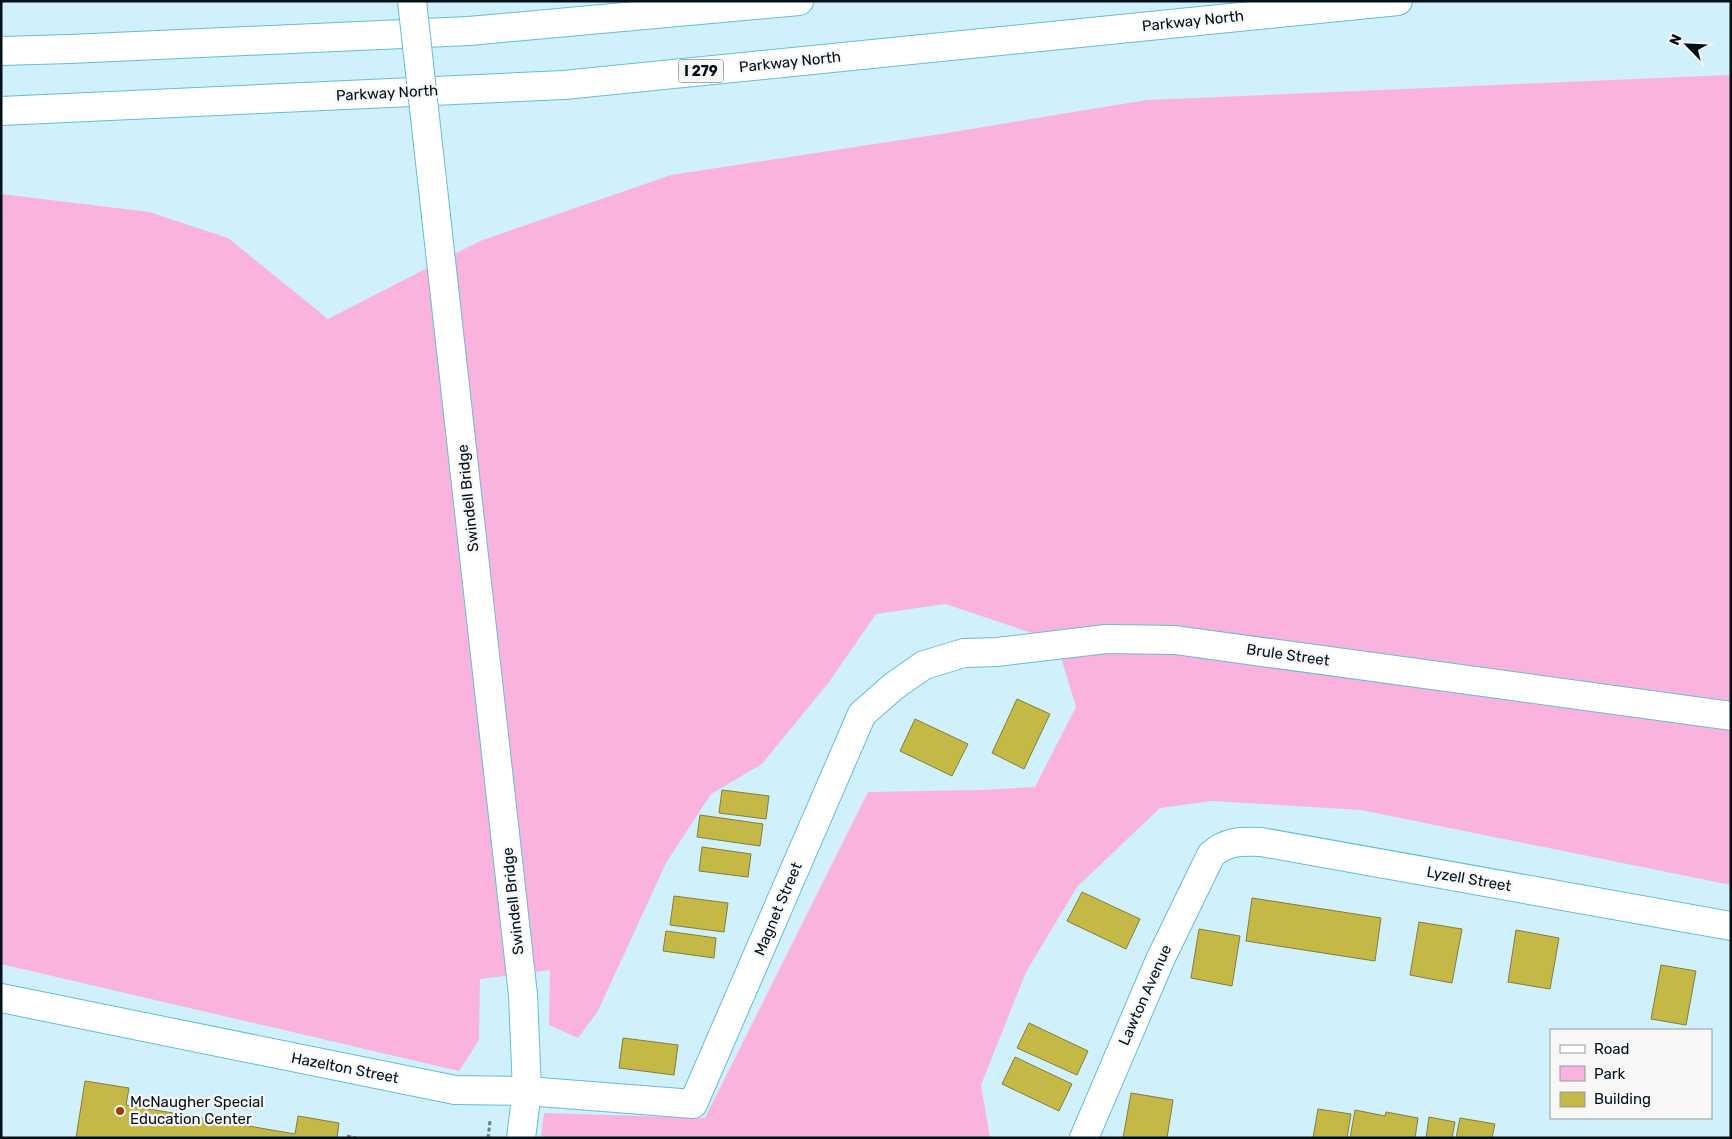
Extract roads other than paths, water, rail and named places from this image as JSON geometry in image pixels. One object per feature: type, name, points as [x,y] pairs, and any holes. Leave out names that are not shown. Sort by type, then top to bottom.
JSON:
[{"type":"main road","name":"Swindell Bridge","points":[[412,1],[523,995],[527,1091],[521,1138]]},
{"type":"main road","points":[[1,50],[70,50],[469,31],[799,1]]},
{"type":"main road","name":"Parkway North","points":[[1,111],[564,85],[1398,1]]},
{"type":"main road","name":"Brule Street","points":[[862,714],[894,686],[924,665],[964,653],[997,652],[1116,639],[1175,640],[1731,716]]},
{"type":"main road","name":"Magnet Street","points":[[693,1104],[862,714]]},
{"type":"main road","name":"Lyzell Street","points":[[1211,855],[1219,847],[1231,842],[1260,842],[1731,926]]},
{"type":"main road","name":"Lawton Avenue","points":[[1084,1138],[1160,960],[1211,855]]},
{"type":"main road","name":"Hazelton Street","points":[[1,998],[454,1090],[527,1091],[693,1104]]},
{"type":"place","name":"McNaugher Special Education Center","points":[[120,1111]]}]
